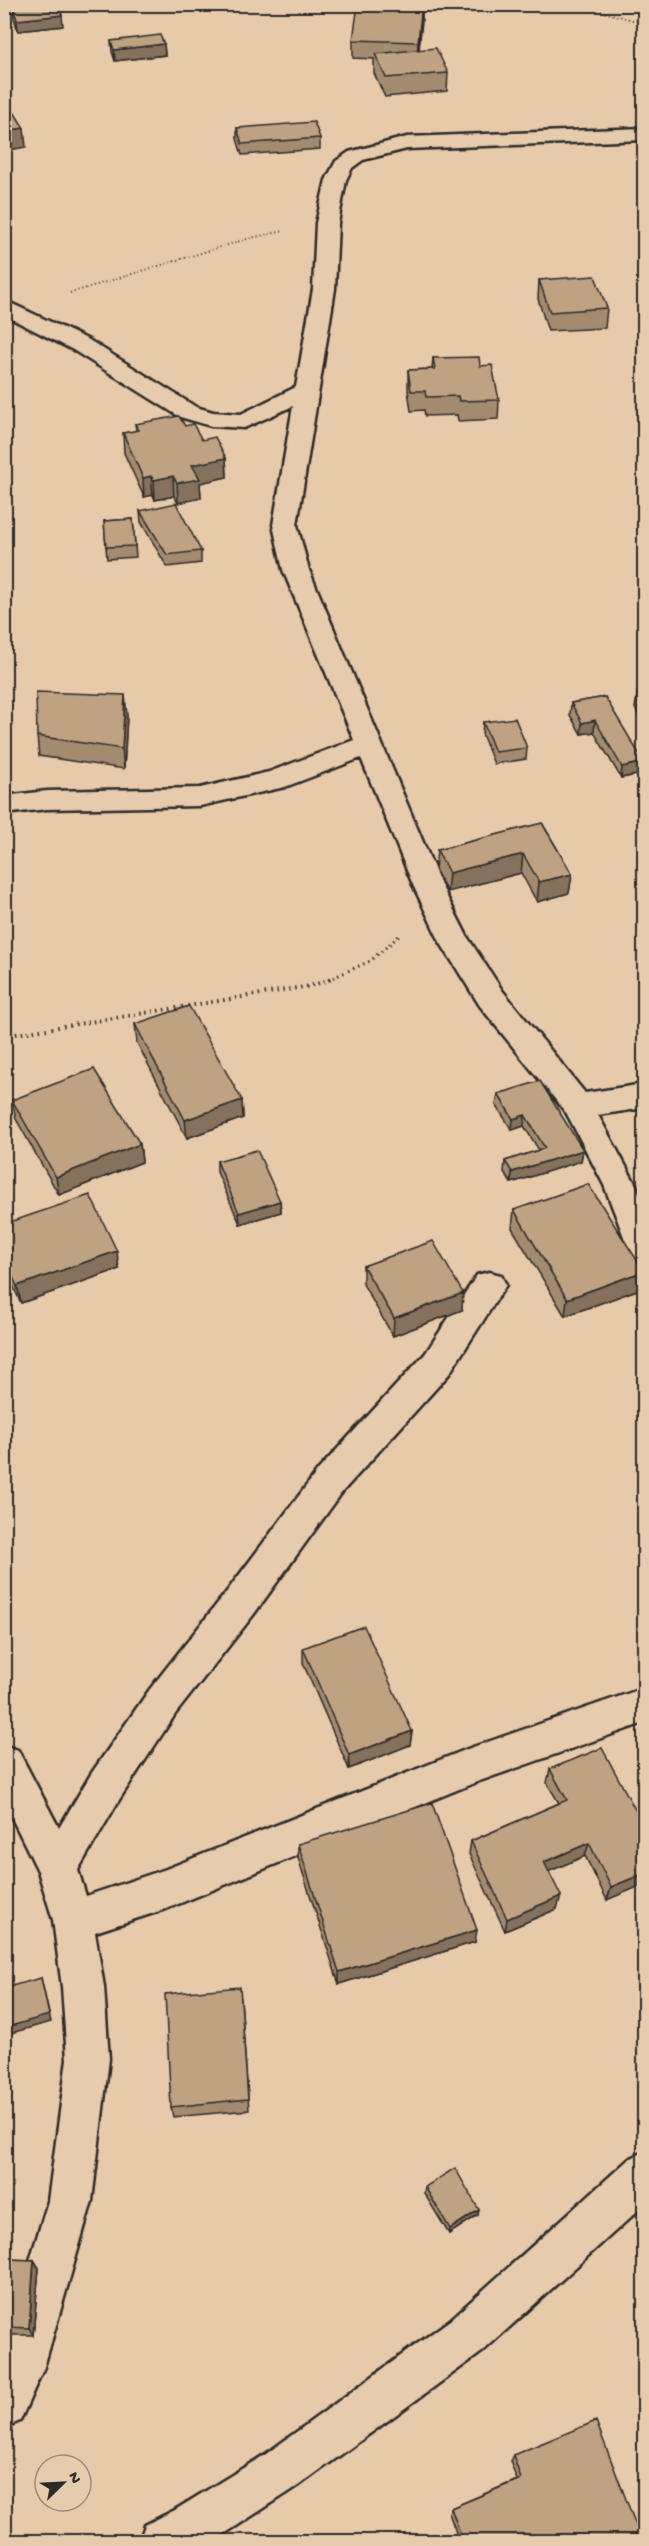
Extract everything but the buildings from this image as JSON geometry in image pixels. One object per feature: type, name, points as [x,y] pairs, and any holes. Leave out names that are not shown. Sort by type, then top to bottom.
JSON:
[{"type":"street","points":[[645,134],[436,140],[378,149],[356,156],[343,165],[336,180],[327,223],[324,289],[285,525],[296,570],[427,885],[455,942],[491,998],[578,1106],[620,1185],[645,1249]]},
{"type":"street","points":[[14,311],[90,350],[188,412],[211,419],[244,421],[307,391]]},
{"type":"street","points":[[4,805],[47,800],[200,797],[275,780],[368,745]]},
{"type":"street","points":[[578,1106],[645,1096]]},
{"type":"street","points":[[57,1868],[105,1787],[163,1701],[242,1602],[331,1480],[437,1364],[489,1285]]},
{"type":"street","points":[[73,1920],[166,1889],[470,1766],[645,1706]]},
{"type":"street","points":[[4,1763],[29,1808],[57,1868],[73,1920],[83,1987],[88,2059],[70,2201],[21,2367],[4,2405]]},
{"type":"street","points":[[162,2541],[192,2527],[282,2470],[466,2336],[645,2174]]},
{"type":"path","points":[[574,4],[645,23]]},
{"type":"path","points":[[14,311],[250,238],[327,223]]},
{"type":"path","points":[[4,1036],[310,986],[350,973],[377,956],[396,940],[410,921],[427,885]]}]
